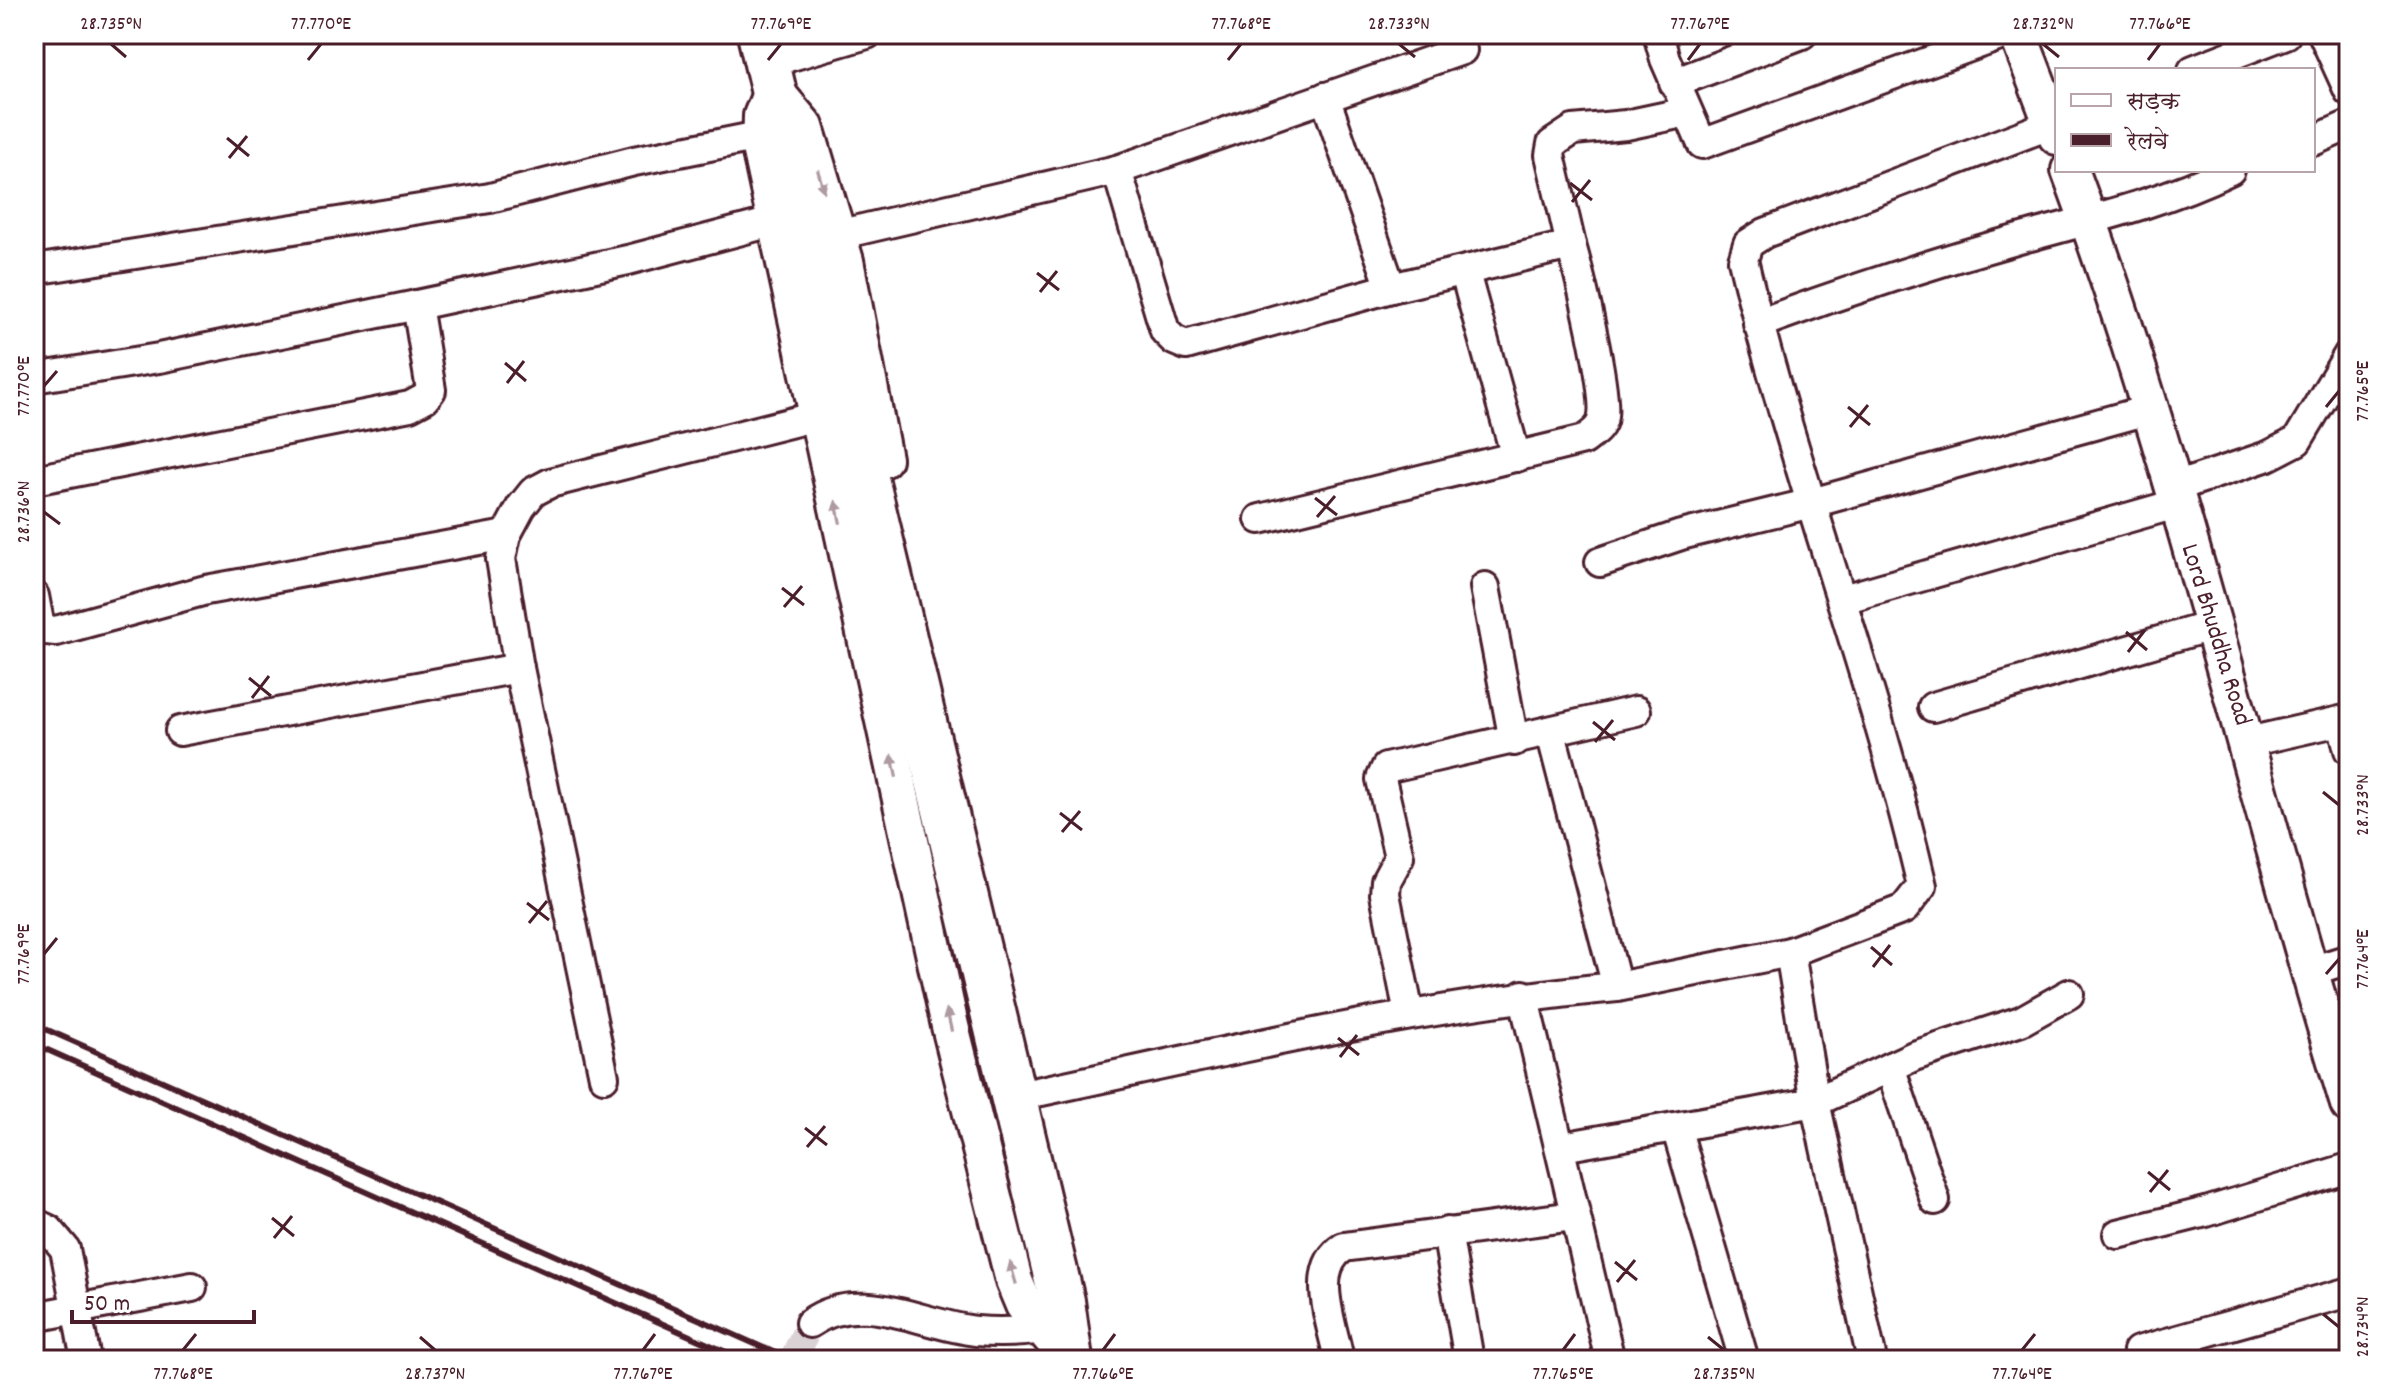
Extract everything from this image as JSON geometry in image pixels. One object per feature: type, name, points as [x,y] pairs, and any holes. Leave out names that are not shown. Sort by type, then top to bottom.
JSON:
[{"type":"main road","points":[[767,62],[1062,1301],[1057,1344]]},
{"type":"street","points":[[767,62],[867,34]]},
{"type":"street","points":[[1658,34],[1674,83],[1702,144],[2005,34]]},
{"type":"street","points":[[1674,83],[1802,34]]},
{"type":"street","points":[[2018,34],[2055,125]]},
{"type":"street","points":[[2198,68],[2286,34]]},
{"type":"street","points":[[2323,34],[2349,91]]},
{"type":"street","points":[[837,235],[1117,170],[1462,50]]},
{"type":"street","points":[[767,62],[759,136],[950,1026],[1014,1281],[1024,1305],[1057,1344]]},
{"type":"street","points":[[767,62],[805,127],[837,235],[876,432],[1032,1093],[1077,1306],[1080,1360]]},
{"type":"street","points":[[1325,97],[1391,288]]},
{"type":"street","points":[[1260,519],[1584,440],[1598,430],[1603,416],[1571,245],[1550,155],[1552,144],[1573,130],[1626,125],[1687,112]]},
{"type":"street","points":[[2315,140],[2349,125]]},
{"type":"street","points":[[1032,1093],[1409,1014],[1523,995],[1617,987],[1790,952],[1904,909],[1922,886],[1890,752],[1758,324],[1743,260],[1748,244],[1779,228],[2055,127]]},
{"type":"street","points":[[34,270],[490,198],[634,161],[759,136]]},
{"type":"street","points":[[1117,170],[1165,331],[1174,340],[1186,345],[1391,288],[1465,273],[1571,245]]},
{"type":"street","name":"Lord Bhuddha Road","points":[[2071,172],[2103,255],[2248,742],[2308,972],[2349,1104]]},
{"type":"street","points":[[1758,324],[1823,300],[2183,193],[2226,172]]},
{"type":"street","points":[[34,378],[159,358],[417,305],[628,260],[776,221]]},
{"type":"street","points":[[1465,273],[1516,457]]},
{"type":"street","points":[[34,480],[410,406],[425,398],[431,390],[417,305]]},
{"type":"street","points":[[1843,599],[2174,496],[2268,456],[2297,441],[2349,354]]},
{"type":"street","points":[[1600,562],[1681,535],[1812,503],[2148,410]]},
{"type":"street","points":[[604,1077],[519,668],[501,559],[506,535],[533,492],[550,483],[817,416]]},
{"type":"street","points":[[34,596],[39,622],[46,630],[56,631],[206,590],[506,535]]},
{"type":"street","points":[[1485,587],[1514,741]]},
{"type":"street","points":[[1933,707],[2211,626]]},
{"type":"street","points":[[180,731],[519,668]]},
{"type":"street","points":[[1409,1014],[1385,894],[1386,881],[1399,857],[1383,773],[1394,764],[1551,733],[1636,711]]},
{"type":"street","points":[[2248,742],[2345,720],[2349,750]]},
{"type":"street","points":[[1551,733],[1617,987]]},
{"type":"street","points":[[1790,952],[1815,1102],[1872,1360]]},
{"type":"street","points":[[2308,972],[2349,959]]},
{"type":"street","points":[[1562,1147],[1815,1102],[1890,1067],[2021,1021],[2069,994]]},
{"type":"street","points":[[1523,995],[1562,1147],[1574,1216],[1610,1360]]},
{"type":"street","points":[[1890,1067],[1935,1200]]},
{"type":"street","points":[[1676,1127],[1744,1360]]},
{"type":"street","points":[[2118,1234],[2206,1212],[2349,1168]]},
{"type":"street","points":[[1339,1360],[1324,1280],[1326,1265],[1332,1254],[1344,1247],[1574,1216]]},
{"type":"street","points":[[34,1223],[49,1230],[65,1249],[86,1360]]},
{"type":"street","points":[[1447,1232],[1469,1360]]},
{"type":"street","points":[[34,1317],[192,1287]]},
{"type":"street","points":[[2138,1351],[2349,1292]]},
{"type":"street","points":[[810,1323],[826,1311],[843,1307],[905,1314],[974,1331],[1057,1344]]},
{"type":"tunnel","points":[[793,1360],[810,1323]]},
{"type":"railway","points":[[34,1024],[791,1360]]},
{"type":"railway","points":[[34,1044],[744,1360]]}]
